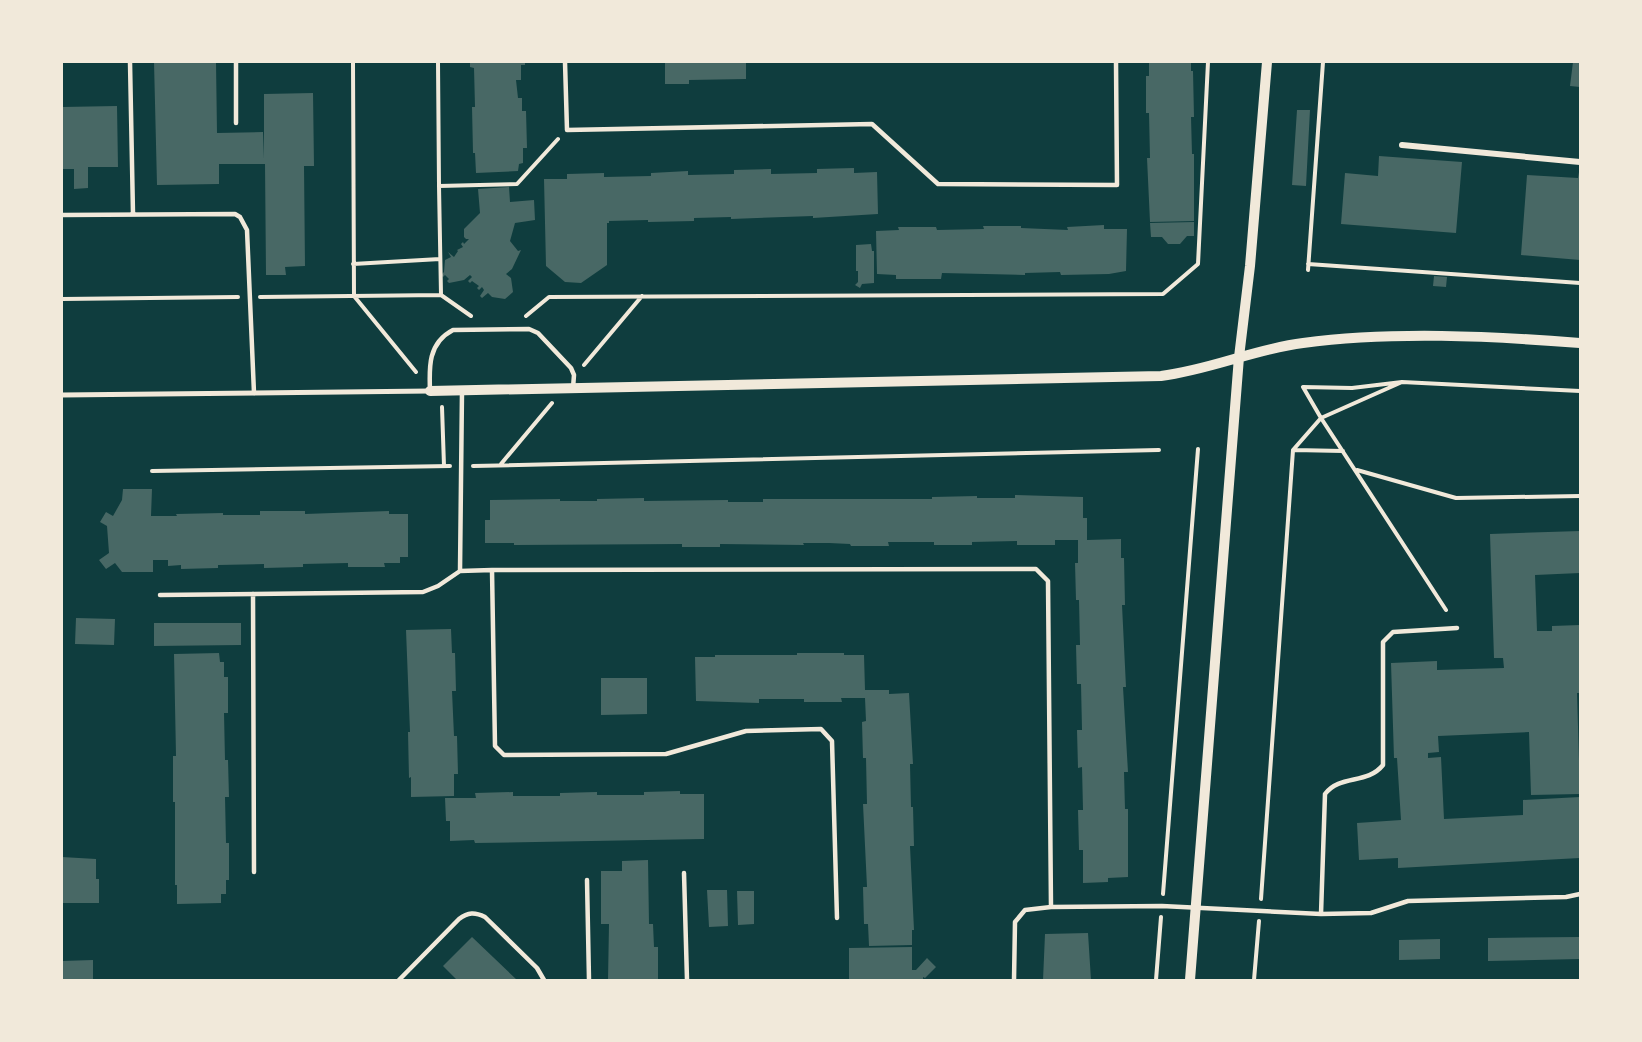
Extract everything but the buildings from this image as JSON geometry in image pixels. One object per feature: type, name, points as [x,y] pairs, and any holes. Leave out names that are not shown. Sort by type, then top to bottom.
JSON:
[{"type":"street","points":[[1190,981],[1239,357],[1250,266],[1267,62]]},
{"type":"street","points":[[1402,145],[1581,162]]},
{"type":"street","points":[[62,395],[573,390],[1153,376],[1188,372],[1239,357],[1304,343],[1431,337],[1581,343]]},
{"type":"lane","points":[[130,62],[134,214]]},
{"type":"lane","points":[[236,62],[236,123]]},
{"type":"lane","points":[[565,62],[567,129],[872,124],[938,184],[1117,185],[1116,62]]},
{"type":"lane","points":[[62,215],[235,214],[240,217],[247,230],[254,393]]},
{"type":"lane","points":[[430,391],[428,365],[445,334],[453,330],[529,329],[538,333],[571,368],[573,390]]},
{"type":"lane","points":[[460,571],[462,391]]},
{"type":"lane","points":[[160,596],[423,592],[438,586],[460,571],[492,570],[1036,569],[1048,581],[1051,907]]},
{"type":"lane","points":[[492,570],[495,746],[504,755],[666,754],[746,731],[821,729],[832,741],[837,918]]},
{"type":"lane","points":[[254,594],[254,872]]},
{"type":"lane","points":[[1321,914],[1325,794],[1332,784],[1375,774],[1383,765],[1383,642],[1393,632],[1457,628]]},
{"type":"lane","points":[[684,873],[687,981]]},
{"type":"lane","points":[[587,880],[589,981]]},
{"type":"lane","points":[[1014,981],[1015,922],[1025,910],[1051,907],[1162,906],[1260,912],[1371,913],[1408,901],[1566,897],[1581,894]]},
{"type":"lane","points":[[399,981],[459,919],[467,914],[477,913],[485,917],[537,968],[544,981]]},
{"type":"path","points":[[353,62],[354,296],[443,408],[444,466]]},
{"type":"path","points":[[438,62],[441,296]]},
{"type":"path","points":[[525,318],[549,297],[1163,294],[1198,264],[1208,62]]},
{"type":"path","points":[[1308,270],[1323,62]]},
{"type":"path","points":[[439,186],[517,184],[567,129]]},
{"type":"path","points":[[353,264],[440,259]]},
{"type":"path","points":[[1308,264],[1581,283]]},
{"type":"path","points":[[62,299],[441,296],[470,316],[481,316]]},
{"type":"path","points":[[1446,610],[1303,387],[1352,388],[1402,382],[1581,391]]},
{"type":"path","points":[[1254,981],[1293,450],[1321,418],[1402,382]]},
{"type":"path","points":[[1156,981],[1198,449]]},
{"type":"path","points":[[152,471],[1159,450]]},
{"type":"path","points":[[1293,450],[1343,451]]},
{"type":"path","points":[[1356,470],[1456,498],[1581,496]]}]
